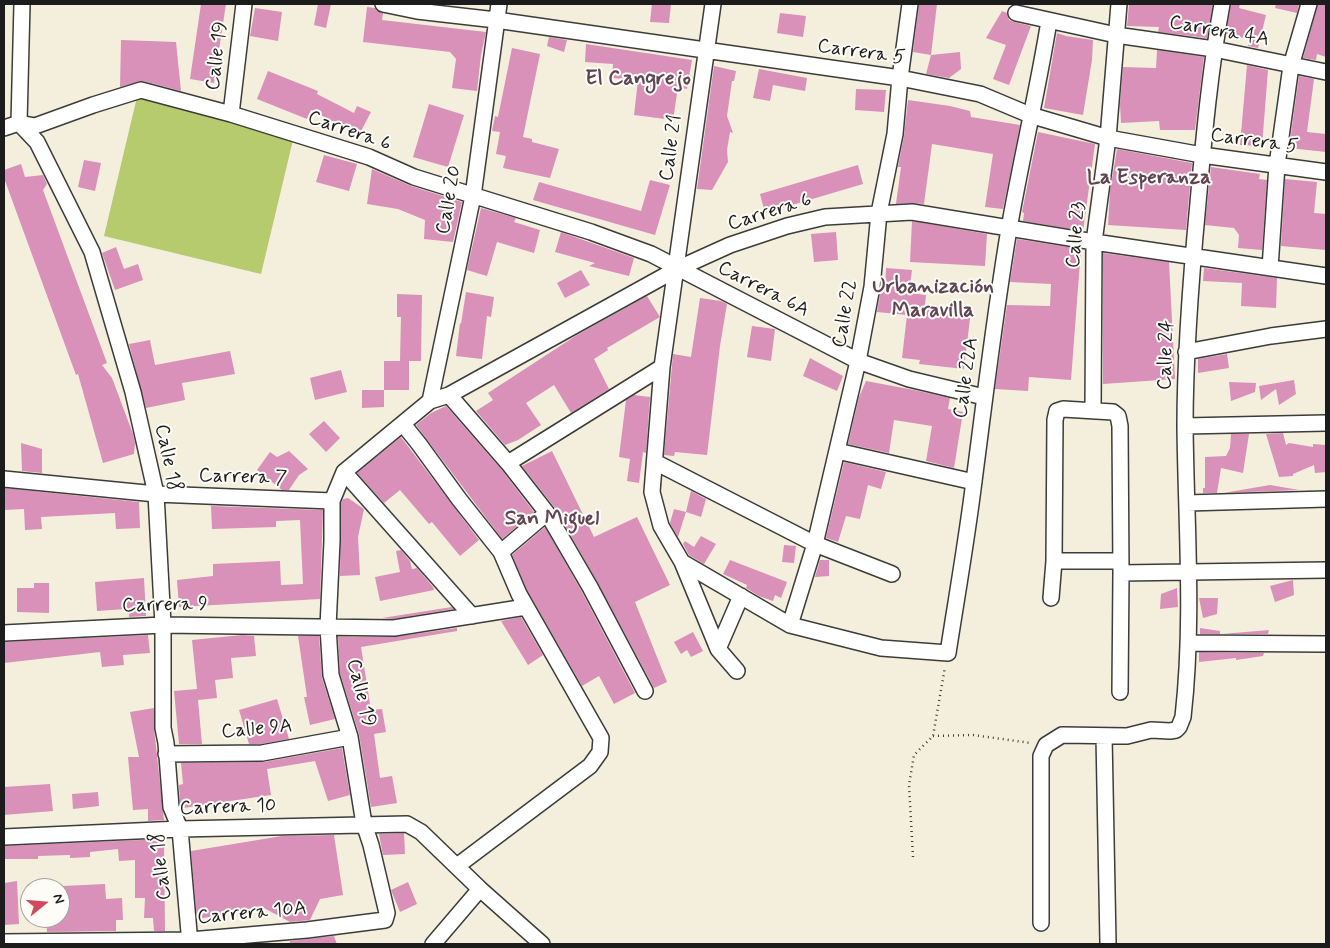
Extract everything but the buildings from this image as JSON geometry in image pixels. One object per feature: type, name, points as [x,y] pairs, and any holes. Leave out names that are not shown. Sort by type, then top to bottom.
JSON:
[{"type":"street","points":[[19,123],[22,4]]},
{"type":"street","name":"Calle 19","points":[[231,114],[244,4]]},
{"type":"street","name":"Carrera 5","points":[[383,4],[418,11],[496,20],[900,78],[980,94],[1030,115],[1108,138],[1202,155],[1326,172]]},
{"type":"street","name":"Calle 20","points":[[430,401],[473,196],[499,4]]},
{"type":"street","name":"Calle 21","points":[[713,4],[662,367],[652,492],[661,526],[682,562],[718,649],[737,670]]},
{"type":"street","name":"Calle 22","points":[[790,625],[815,544],[858,361],[872,287],[879,213],[895,134],[910,4]]},
{"type":"street","name":"Calle 23","points":[[1092,410],[1094,242],[1108,138],[1120,4]]},
{"type":"street","name":"Calle 24","points":[[1104,736],[1127,736],[1151,730],[1176,730],[1182,722],[1189,642],[1185,426],[1186,352],[1202,155],[1214,49],[1222,4]]},
{"type":"street","points":[[1270,268],[1277,165],[1292,66],[1309,4]]},
{"type":"street","name":"Carrera 4A","points":[[1016,13],[1116,35],[1214,49],[1326,72]]},
{"type":"street","name":"Calle 22A","points":[[948,653],[1009,229],[1049,20]]},
{"type":"street","name":"Carrera 6","points":[[4,128],[19,123],[36,126],[93,104],[141,90],[231,114],[369,158],[414,177],[591,232],[651,254],[677,269]]},
{"type":"street","name":"Calle 18","points":[[19,123],[37,142],[92,252],[133,392],[156,494],[163,625],[163,728],[171,807],[180,829],[190,942]]},
{"type":"street","name":"Carrera 6","points":[[344,472],[430,401],[449,395],[677,269],[730,245],[787,226],[825,217],[912,212],[1009,229],[1326,276]]},
{"type":"street","name":"Carrera 6A","points":[[677,269],[858,361],[909,379],[984,396]]},
{"type":"street","points":[[1186,352],[1270,336],[1326,329]]},
{"type":"street","points":[[508,463],[662,367]]},
{"type":"street","points":[[449,395],[508,463],[547,513],[590,587],[645,691]]},
{"type":"street","points":[[1051,598],[1054,561],[1055,420],[1057,412],[1063,409],[1113,412],[1118,416],[1120,426],[1120,692]]},
{"type":"street","points":[[403,424],[501,552],[526,607],[601,738],[600,752],[590,766],[457,866]]},
{"type":"street","points":[[1185,426],[1326,424]]},
{"type":"street","points":[[837,451],[974,482]]},
{"type":"street","points":[[655,462],[815,544],[892,574]]},
{"type":"street","points":[[344,472],[472,616]]},
{"type":"street","name":"Calle 19","points":[[344,472],[332,501],[328,627],[331,675],[350,737],[364,824],[371,845],[387,913],[387,918],[384,920]]},
{"type":"street","name":"Carrera 7","points":[[4,479],[156,494],[332,501]]},
{"type":"street","points":[[1187,504],[1326,499]]},
{"type":"street","points":[[501,552],[547,513]]},
{"type":"street","points":[[1054,561],[1189,573],[1326,570]]},
{"type":"street","points":[[682,562],[790,625],[881,648],[948,653]]},
{"type":"street","points":[[718,649],[742,596]]},
{"type":"street","name":"Carrera 9","points":[[4,633],[163,625],[394,628],[526,607]]},
{"type":"street","points":[[1189,642],[1326,644]]},
{"type":"street","points":[[1041,923],[1041,756],[1046,745],[1062,736],[1104,736],[1108,943]]},
{"type":"street","name":"Calle 9A","points":[[166,754],[262,753],[350,737]]},
{"type":"street","name":"Carrera 10","points":[[4,837],[180,829],[407,824],[421,832],[480,889],[542,944]]},
{"type":"street","points":[[440,942],[480,889]]},
{"type":"street","name":"Carrera 10A","points":[[4,942],[190,942],[384,920]]},
{"type":"path","points":[[913,857],[909,785],[914,755],[933,736],[948,653]]},
{"type":"path","points":[[933,736],[973,735],[1046,745]]},
{"type":"green space","points":[[137,97],[293,140],[261,274],[104,236]]},
{"type":"district","name":"El Cangrejo","points":[[638,80]]},
{"type":"district","name":"La Esperanza","points":[[1149,179]]},
{"type":"district","name":"Urbanización Maravilla","points":[[933,300]]},
{"type":"district","name":"San Miguel","points":[[552,520]]}]
